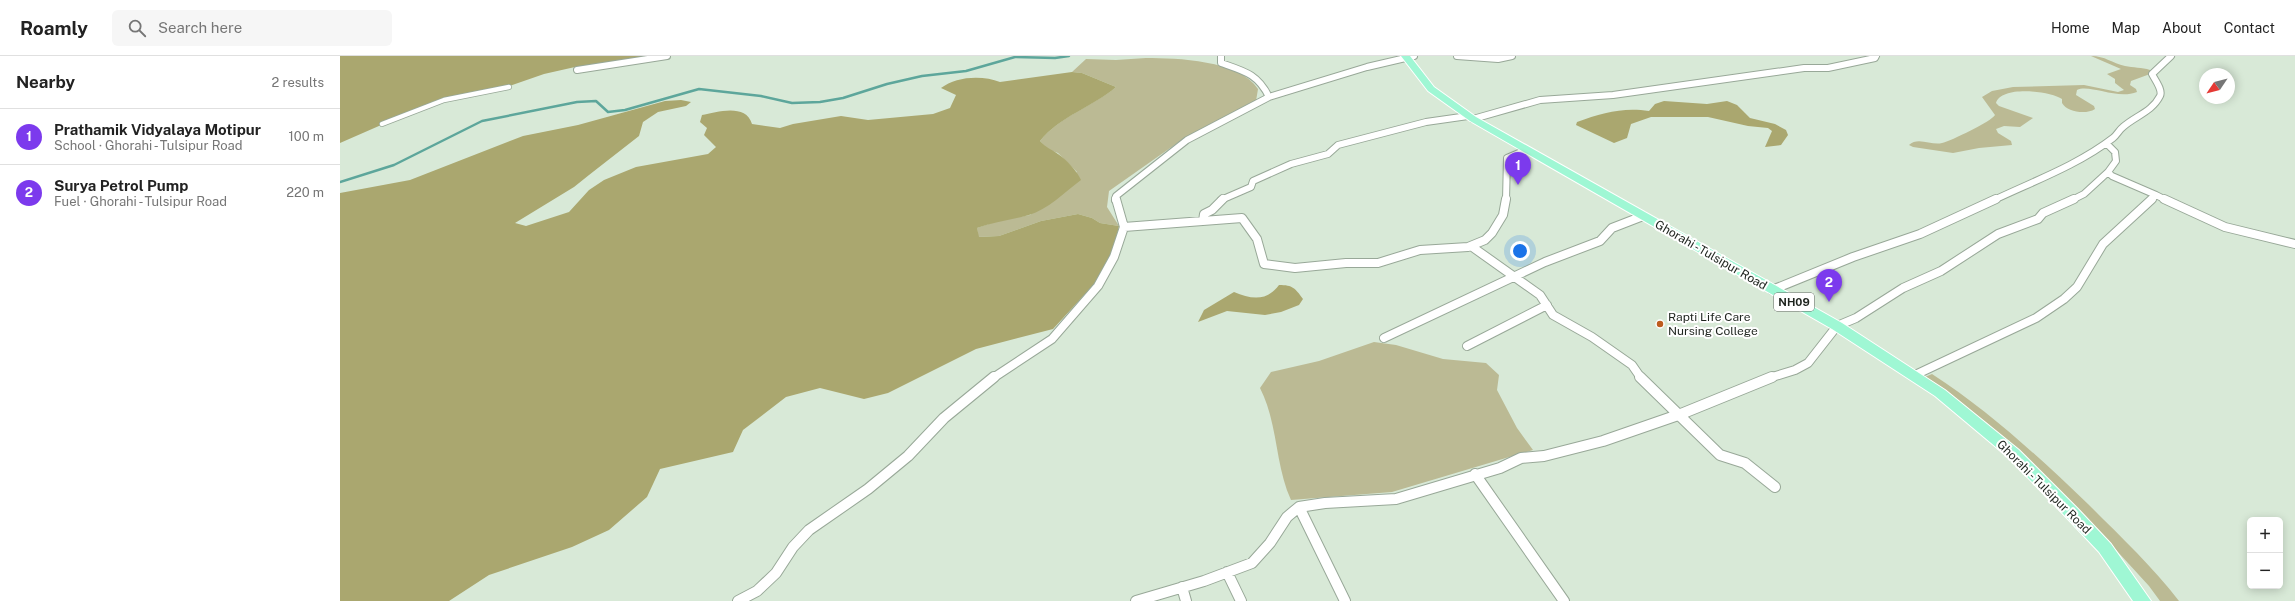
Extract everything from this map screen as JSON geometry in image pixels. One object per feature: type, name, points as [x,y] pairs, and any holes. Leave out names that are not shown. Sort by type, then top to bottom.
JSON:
[{"type":"main road","name":"Ghorahi - Tulsipur Road","points":[[1408,56],[1431,89],[1470,118],[1837,326],[1915,375],[1940,393],[2014,454],[2105,548],[2142,601]]},
{"type":"street","points":[[577,70],[667,56]]},
{"type":"street","points":[[1220,56],[1221,63],[1248,72],[1263,85],[1268,97]]},
{"type":"street","points":[[738,601],[757,591],[776,573],[793,547],[809,530],[868,489],[908,456],[944,418],[993,378],[1056,335],[1093,292],[1108,270],[1124,227],[1115,202],[1116,196],[1119,192],[1187,140],[1268,97],[1408,56]]},
{"type":"street","points":[[1457,56],[1498,59],[1512,56]]},
{"type":"street","points":[[1203,221],[1204,214],[1212,210],[1220,200],[1252,187],[1253,180],[1291,164],[1328,154],[1338,145],[1426,122],[1470,118],[1540,100],[1613,95],[1804,68],[1828,68],[1875,58],[1876,56]]},
{"type":"street","points":[[1772,290],[1853,257],[1920,234],[2058,170],[2106,143],[2115,137],[2122,127],[2148,112],[2160,96],[2161,91],[2152,74],[2171,56]]},
{"type":"street","points":[[382,124],[444,100],[508,86]]},
{"type":"street","points":[[1136,601],[1227,572],[1252,562],[1270,543],[1287,517],[1299,507],[1325,503],[1396,499],[1475,474],[1500,468],[1521,458],[1544,456],[1603,441],[1681,414],[1808,363],[1837,326],[1856,318],[1903,288],[1941,271],[1998,234],[2038,220],[2043,213],[2084,194],[2108,172],[2116,161],[2115,152],[2106,143]]},
{"type":"street","points":[[1124,227],[1242,218],[1255,233],[1263,250],[1264,264],[1278,268],[1348,263],[1372,265],[1389,261],[1420,250],[1443,250],[1472,246],[1492,234],[1503,216],[1508,195],[1506,171],[1507,158],[1526,150]]},
{"type":"street","points":[[2108,172],[2112,176],[2225,227],[2295,244]]},
{"type":"street","points":[[1915,375],[2036,318],[2064,299],[2077,287],[2103,244],[2156,195]]},
{"type":"street","points":[[1384,338],[1545,262],[1600,241],[1612,228],[1643,216]]},
{"type":"street","points":[[1472,246],[1540,295],[1553,315],[1562,322],[1592,337],[1632,365],[1637,374],[1681,414],[1720,455],[1746,463],[1775,487]]},
{"type":"street","points":[[1467,346],[1547,305]]},
{"type":"street","points":[[1475,474],[1564,601]]},
{"type":"street","points":[[1299,507],[1345,601]]},
{"type":"street","points":[[1227,572],[1241,601]]},
{"type":"street","points":[[1182,587],[1186,601]]},
{"type":"green space","points":[[2091,56],[2100,57],[2120,65],[2147,69],[2150,70],[2150,74],[2131,81],[2130,85],[2136,89],[2137,92],[2129,94],[2089,89],[2077,90],[2076,95],[2094,106],[2095,109],[2087,112],[2077,112],[2068,109],[2062,103],[2062,99],[2056,96],[2037,92],[2016,92],[2000,97],[1996,103],[1999,106],[2033,118],[2020,127],[2004,126],[1996,129],[1998,133],[2011,141],[2012,145],[1979,148],[1953,153],[1913,147],[1909,145],[1917,141],[1938,144],[1942,143],[1962,135],[1987,122],[1995,115],[1982,97],[1992,91],[2013,87],[2084,85],[2118,92],[2124,90],[2115,83],[2115,79],[2107,74],[2121,69]]},
{"type":"green space","points":[[1146,58],[1190,60],[1222,66],[1249,79],[1258,89],[1256,101],[1183,139],[1109,191],[1107,207],[1119,226],[1100,223],[1092,218],[1078,214],[1041,221],[999,236],[978,237],[977,228],[997,221],[1030,215],[1077,172],[1058,153],[1047,149],[1040,141],[1057,125],[1116,87],[1082,73],[1072,72],[1086,59],[1116,60]]},
{"type":"green space","points":[[1374,342],[1396,345],[1443,359],[1486,363],[1499,375],[1497,390],[1517,428],[1533,450],[1392,492],[1291,500],[1282,473],[1270,415],[1260,388],[1271,372],[1319,361]]},
{"type":"green space","points":[[1932,374],[1974,403],[2051,469],[2135,551],[2158,575],[2179,601],[2160,601],[2149,586],[2106,539],[1946,392],[1925,377]]},
{"type":"shaded area","points":[[340,56],[653,56],[575,67],[544,74],[501,89],[468,93],[432,102],[427,108],[404,115],[340,143]]},
{"type":"shaded area","points":[[1072,72],[1082,73],[1116,87],[1057,125],[1040,141],[1068,162],[1081,180],[1056,200],[1036,213],[977,228],[979,237],[999,236],[1041,221],[1078,214],[1092,218],[1100,223],[1119,226],[1115,245],[1097,281],[1053,329],[976,349],[888,393],[864,399],[820,388],[786,397],[743,430],[733,452],[660,469],[647,497],[609,530],[572,547],[489,575],[449,601],[340,601],[340,193],[410,180],[523,136],[578,125],[665,101],[681,100],[691,102],[686,106],[658,112],[643,122],[639,136],[574,187],[515,223],[526,226],[569,212],[589,190],[604,180],[636,167],[708,154],[716,147],[704,135],[707,128],[700,122],[702,115],[730,110],[737,111],[744,113],[749,117],[752,124],[780,128],[793,124],[841,116],[868,120],[933,114],[950,108],[956,95],[941,88],[954,81],[970,78],[986,78],[1000,82]]},
{"type":"shaded area","points":[[1664,101],[1707,104],[1727,101],[1737,105],[1750,118],[1775,124],[1786,130],[1788,135],[1781,145],[1765,147],[1772,131],[1768,128],[1748,126],[1708,117],[1651,117],[1631,124],[1627,138],[1614,143],[1576,125],[1577,122],[1595,116],[1621,110],[1649,111],[1655,104]]},
{"type":"shaded area","points":[[1279,285],[1288,286],[1296,290],[1303,299],[1299,305],[1281,312],[1265,315],[1227,311],[1198,322],[1204,310],[1234,292],[1258,298],[1269,294]]},
{"type":"waterway","points":[[340,182],[394,165],[482,121],[577,102],[596,101],[608,112],[625,110],[699,89],[761,96],[792,103],[820,102],[843,98],[887,84],[922,76],[966,71],[1015,57],[1055,58],[1069,56]]},
{"type":"place","name":"Prathamik Vidyalaya Motipur","points":[[1518,185]]},
{"type":"place","name":"Surya Petrol Pump","points":[[1829,302]]},
{"type":"place","name":"Rapti Life Care Nursing College","points":[[1660,324]]}]
